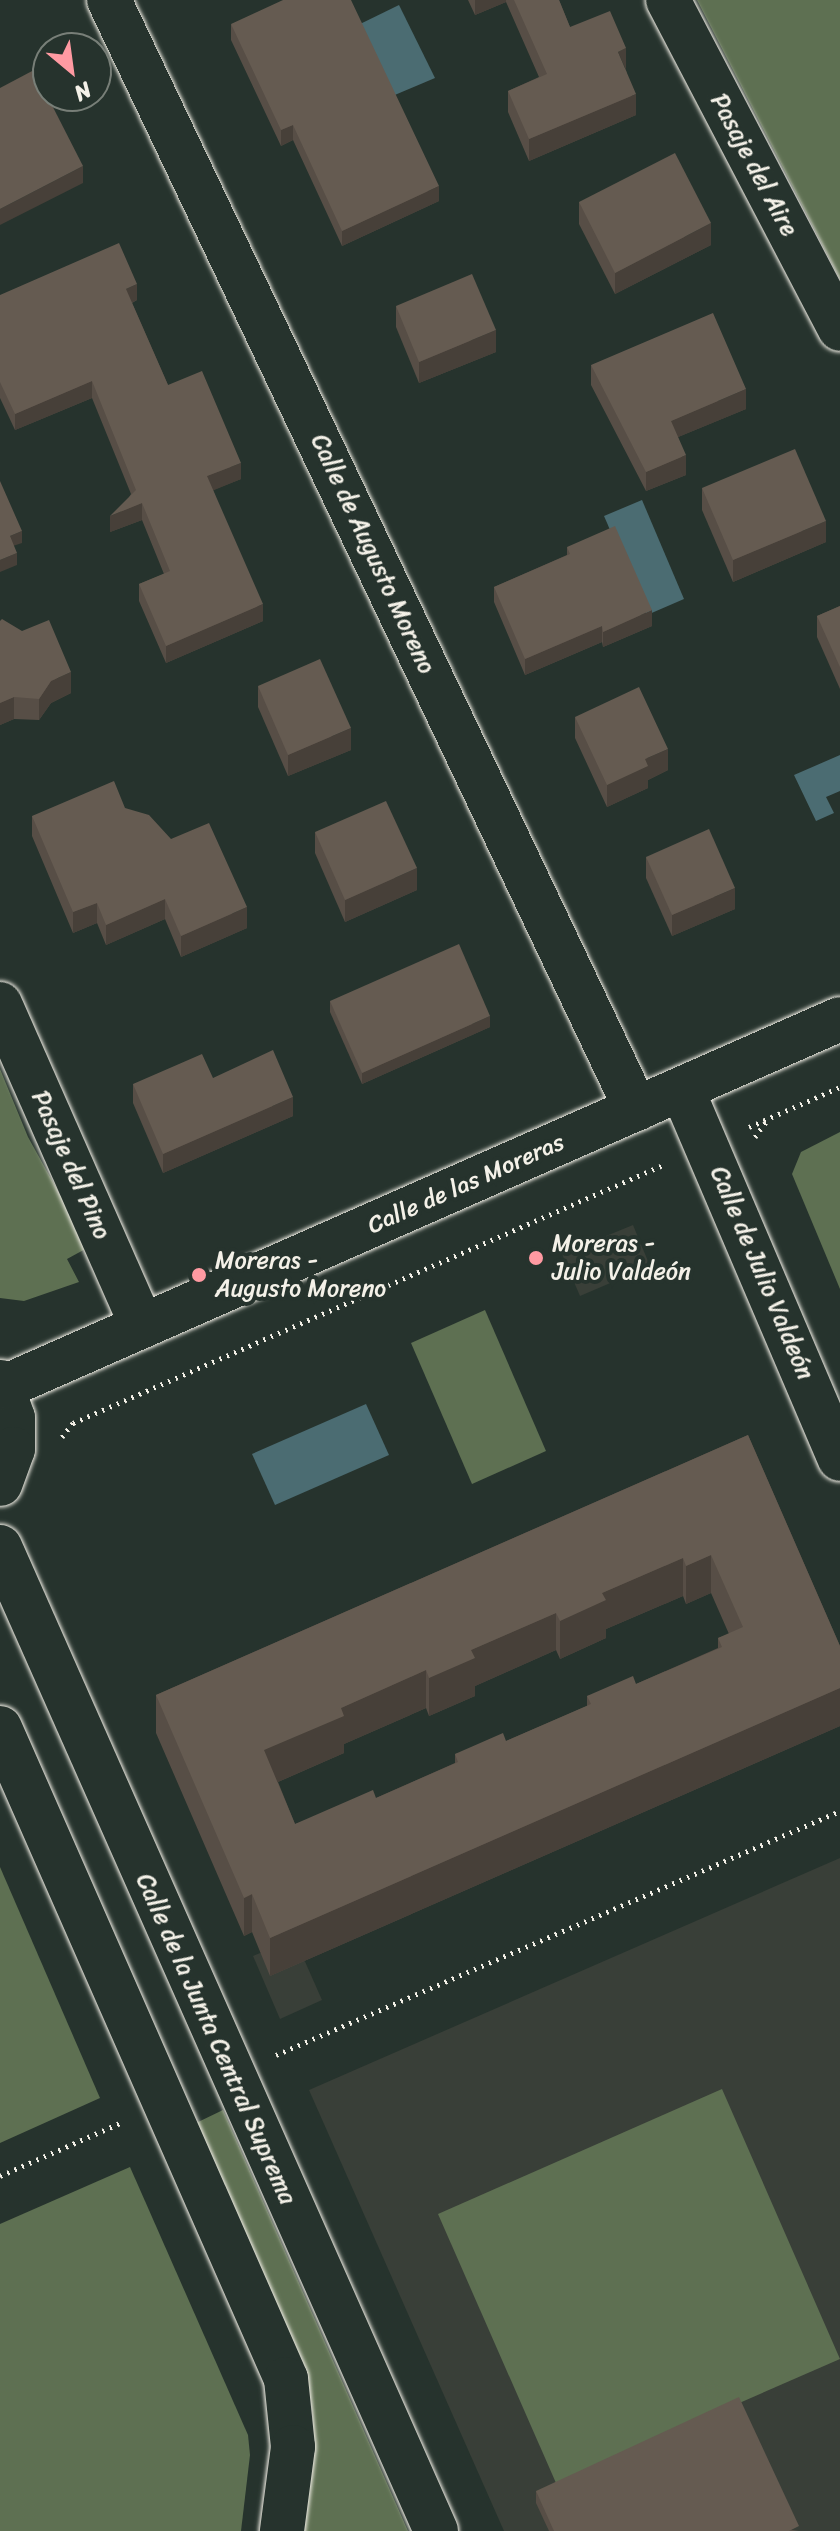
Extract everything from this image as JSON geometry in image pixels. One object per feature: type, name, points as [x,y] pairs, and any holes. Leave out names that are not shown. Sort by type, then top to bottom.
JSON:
[{"type":"street","name":"Calle de Augusto Moreno","points":[[109,0],[636,1109]]},
{"type":"street","name":"Pasaje del Aire","points":[[668,0],[840,329]]},
{"type":"street","name":"Pasaje del Pino","points":[[0,1004],[142,1326]]},
{"type":"street","name":"Calle de las Moreras","points":[[2,1384],[142,1326],[840,1019]]},
{"type":"street","name":"Calle de Julio Valdeón","points":[[682,1089],[840,1459]]},
{"type":"street","points":[[0,1484],[13,1449],[13,1418],[2,1384]]},
{"type":"street","name":"Calle de la Junta Central Suprema","points":[[0,1547],[436,2531]]},
{"type":"street","points":[[0,1728],[286,2379],[293,2447],[282,2531]]},
{"type":"path","points":[[58,1450],[61,1439],[73,1423],[840,1087]]},
{"type":"path","points":[[231,2074],[840,1811]]},
{"type":"path","points":[[0,2176],[164,2103]]},
{"type":"shaded area","points":[[633,1225],[650,1266],[580,1296],[562,1254]]},
{"type":"shaded area","points":[[840,1858],[840,2531],[504,2531],[309,2090]]},
{"type":"shaded area","points":[[295,1939],[322,2000],[280,2019],[253,1956]]},
{"type":"green space","points":[[697,0],[840,0],[840,279]]},
{"type":"green space","points":[[0,1069],[28,1137],[89,1247],[67,1259],[79,1282],[24,1301],[0,1298]]},
{"type":"green space","points":[[840,1132],[840,1289],[792,1174],[801,1152]]},
{"type":"green space","points":[[485,1310],[546,1451],[472,1484],[411,1343]]},
{"type":"green space","points":[[0,1867],[100,2098],[0,2143]]},
{"type":"green space","points":[[722,2089],[840,2359],[556,2483],[438,2214]]},
{"type":"green space","points":[[223,2110],[408,2531],[302,2531],[313,2417],[308,2385],[196,2123]]},
{"type":"green space","points":[[130,2167],[248,2435],[250,2455],[241,2531],[0,2531],[0,2224]]},
{"type":"water","points":[[399,5],[435,78],[390,97],[356,26]]},
{"type":"water","points":[[642,500],[684,599],[647,615],[604,516]]},
{"type":"water","points":[[840,755],[840,791],[826,797],[834,813],[816,821],[794,775]]},
{"type":"water","points":[[366,1404],[389,1455],[275,1505],[252,1454]]},
{"type":"building","points":[[283,0],[351,0],[439,186],[342,231],[293,125],[281,130],[231,24]]},
{"type":"building","points":[[514,0],[559,0],[570,27],[610,11],[626,48],[618,52],[636,94],[529,139],[508,91],[547,74]]},
{"type":"building","points":[[32,71],[32,112],[55,112],[83,166],[0,209],[0,88]]},
{"type":"building","points":[[675,153],[711,223],[615,273],[579,202]]},
{"type":"building","points":[[119,243],[137,284],[126,289],[168,385],[202,371],[241,463],[207,476],[263,604],[166,646],[139,584],[170,571],[142,503],[110,516],[136,490],[92,381],[15,414],[0,382],[0,295]]},
{"type":"building","points":[[472,274],[496,330],[419,362],[396,306]]},
{"type":"building","points":[[713,313],[746,389],[671,421],[686,455],[646,472],[591,365]]},
{"type":"building","points":[[795,449],[826,521],[733,560],[702,488]]},
{"type":"building","points":[[0,481],[22,531],[10,536],[17,553],[0,560]]},
{"type":"building","points":[[615,526],[652,610],[603,632],[602,626],[525,659],[494,587],[570,554],[567,547]]},
{"type":"building","points":[[840,606],[840,667],[817,616]]},
{"type":"building","points":[[2,619],[22,631],[49,620],[71,672],[51,681],[39,699],[14,697],[0,703]]},
{"type":"building","points":[[320,659],[351,728],[288,755],[258,686]]},
{"type":"building","points":[[639,687],[668,749],[645,759],[648,766],[607,785],[575,717]]},
{"type":"building","points":[[114,781],[125,808],[149,815],[171,839],[209,823],[247,907],[181,936],[165,899],[106,925],[97,903],[73,912],[32,816]]},
{"type":"building","points":[[386,801],[417,868],[345,900],[315,832]]},
{"type":"building","points":[[709,829],[735,888],[672,915],[646,857]]},
{"type":"building","points":[[459,944],[490,1016],[362,1073],[330,1001]]},
{"type":"building","points":[[273,1050],[293,1097],[163,1154],[133,1084],[202,1054],[213,1078]]},
{"type":"building","points":[[748,1435],[840,1646],[840,1688],[270,1938],[252,1894],[244,1898],[156,1695]],"holes":[[[711,1555],[743,1627],[718,1638],[722,1647],[636,1684],[633,1676],[587,1696],[591,1704],[506,1741],[503,1733],[455,1754],[458,1762],[376,1798],[373,1790],[295,1824],[264,1750],[344,1716],[341,1708],[426,1670],[429,1678],[475,1658],[471,1650],[556,1613],[560,1621],[606,1600],[602,1593],[683,1558],[686,1566]]]},
{"type":"building","points":[[739,2397],[799,2526],[789,2531],[554,2531],[536,2491]]},
{"type":"place","name":"Moreras - Julio Valdeón","points":[[536,1258]]},
{"type":"place","name":"Moreras - Augusto Moreno","points":[[199,1275]]}]
